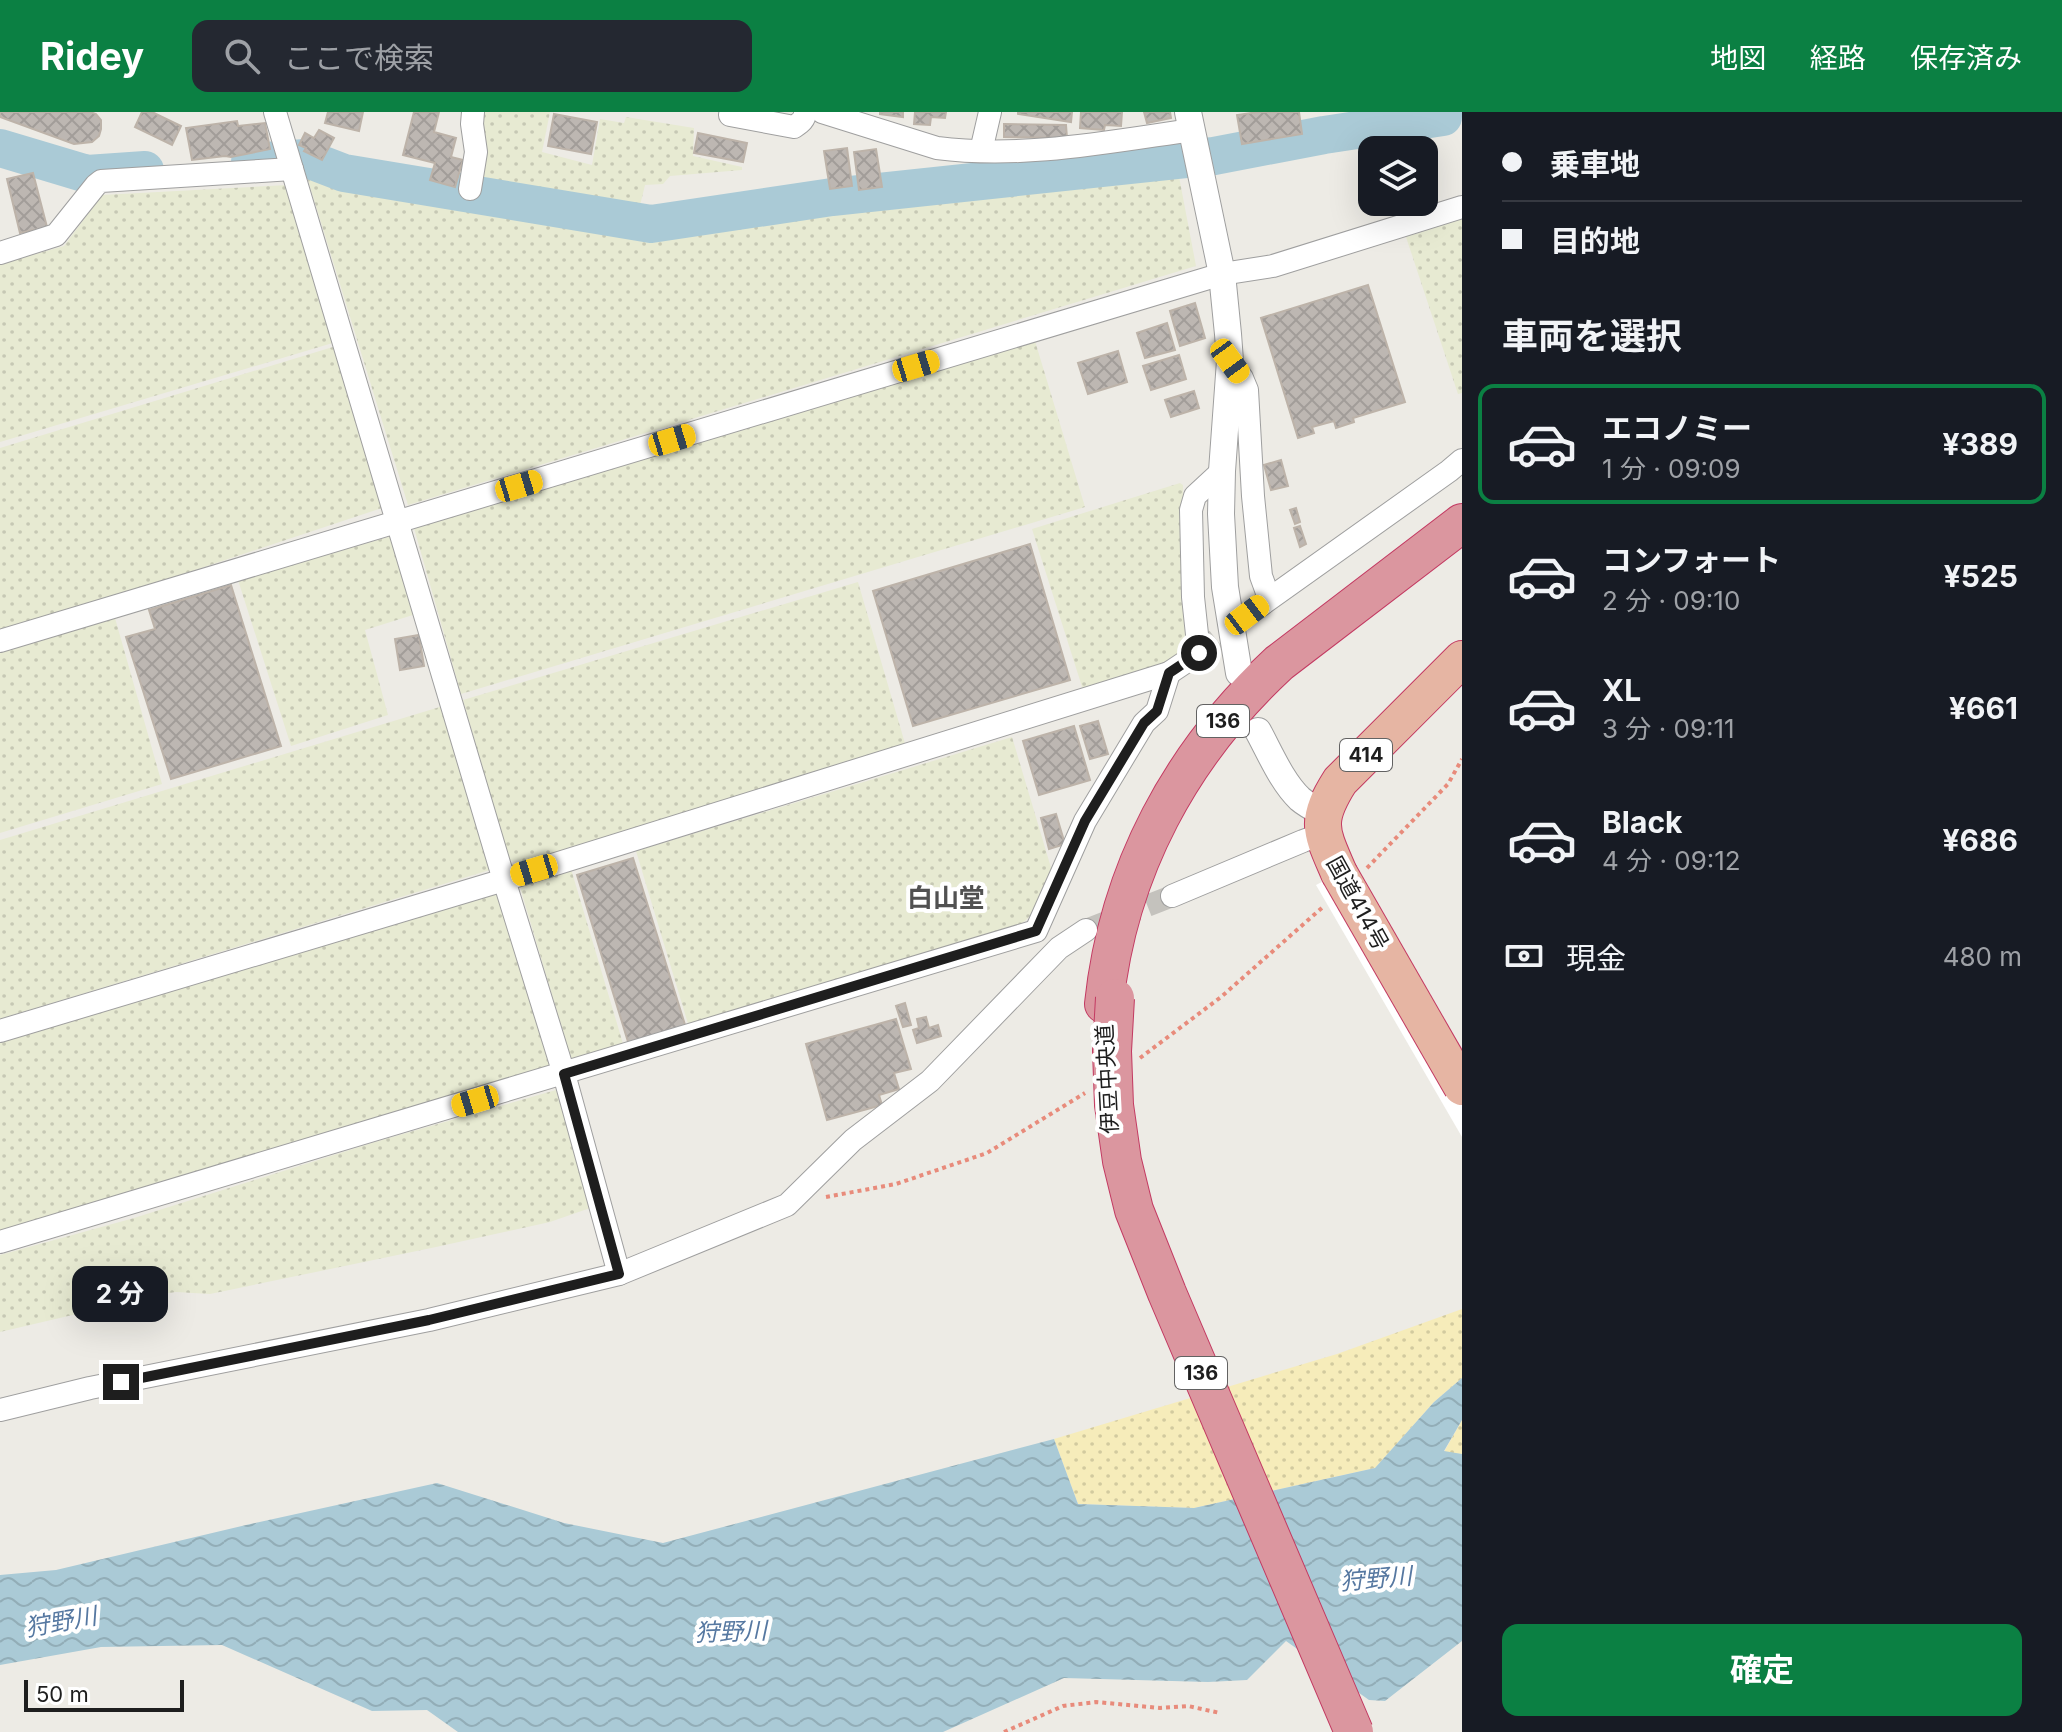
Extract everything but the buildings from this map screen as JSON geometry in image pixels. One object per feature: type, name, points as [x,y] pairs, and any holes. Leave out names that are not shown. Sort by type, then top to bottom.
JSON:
[{"type":"highway","name":"伊豆中央道","points":[[1354,1732],[1134,1210],[1122,1161],[1114,1105],[1107,975],[1124,902],[1136,870],[1163,809],[1201,748],[1236,706],[1279,663],[1462,523]]},
{"type":"highway","name":"伊豆中央道","points":[[1343,1732],[1158,1298],[1126,1211],[1114,1165],[1105,1106],[1102,1050],[1124,944],[1147,870],[1173,814],[1211,755],[1261,695],[1462,536]]},
{"type":"highway","name":"414","points":[[1323,824],[1329,798],[1340,781],[1462,659]]},
{"type":"highway","name":"国道414号","points":[[1323,824],[1462,1087]]},
{"type":"street","points":[[275,112],[564,1074],[619,1274]]},
{"type":"street","points":[[470,189],[476,152],[473,112]]},
{"type":"street","points":[[730,115],[794,127],[801,122],[805,112]]},
{"type":"street","points":[[822,112],[937,148],[981,151],[1075,147],[1190,121],[1222,274],[1230,361],[1221,514],[1225,587],[1239,673]]},
{"type":"street","points":[[981,151],[990,112]]},
{"type":"street","points":[[0,253],[56,235],[101,181],[292,169]]},
{"type":"street","points":[[0,641],[1222,274],[1273,266],[1462,207]]},
{"type":"street","points":[[1230,361],[1247,390],[1261,576],[1269,598]]},
{"type":"street","points":[[1247,615],[1462,460]]},
{"type":"street","points":[[0,1031],[504,880],[1169,673],[1199,653],[1193,597],[1191,510],[1195,496],[1222,471]]},
{"type":"street","points":[[0,1242],[1036,931],[1085,821],[1144,723],[1157,711],[1169,673]]},
{"type":"street","points":[[1172,896],[1303,841],[1323,824],[1285,779],[1258,731]]},
{"type":"street","points":[[0,1410],[90,1388],[429,1320],[619,1274],[787,1205],[853,1140],[930,1081],[1059,948],[1086,930]]},
{"type":"path","points":[[1348,874],[1448,784],[1462,759]]},
{"type":"path","points":[[1135,1062],[1221,997],[1323,906]]},
{"type":"path","points":[[787,1205],[896,1184],[987,1153],[1094,1087]]},
{"type":"path","points":[[1004,1732],[1063,1706],[1096,1702],[1160,1708],[1188,1706],[1220,1713]]},
{"type":"green space","points":[[482,112],[550,112],[542,152],[592,165],[600,119],[624,123],[626,117],[694,128],[693,156],[742,167],[742,170],[670,176],[663,184],[645,185],[637,218],[481,191]]},
{"type":"green space","points":[[1177,166],[1196,266],[408,505],[306,174],[343,186],[634,227]]},
{"type":"green space","points":[[287,185],[336,342],[0,442],[0,264],[64,246],[102,195]]},
{"type":"green space","points":[[1462,219],[1462,393],[1458,394],[1406,237]]},
{"type":"green space","points":[[1035,341],[1085,507],[461,694],[414,528]]},
{"type":"green space","points":[[336,346],[385,507],[165,580],[0,629],[0,448]]},
{"type":"green space","points":[[1180,483],[1183,485],[1185,649],[1176,661],[1084,693],[1032,529]]},
{"type":"green space","points":[[392,536],[416,614],[365,630],[388,715],[291,746],[238,580]]},
{"type":"green space","points":[[858,582],[906,747],[521,864],[509,860],[463,700]]},
{"type":"green space","points":[[115,618],[162,784],[0,833],[0,652]]},
{"type":"green space","points":[[443,706],[493,869],[0,1019],[0,840]]},
{"type":"green space","points":[[1012,737],[1052,871],[1033,913],[1025,921],[689,1027],[636,851]]},
{"type":"green space","points":[[571,869],[624,1047],[572,1062],[519,884]]},
{"type":"green space","points":[[499,892],[554,1068],[0,1235],[0,1041]]},
{"type":"green space","points":[[556,1090],[593,1207],[550,1222],[436,1247],[210,1294],[162,1294],[0,1332],[0,1255],[134,1218],[375,1142]]},
{"type":"sand","points":[[1462,1309],[1462,1378],[1434,1402],[1375,1468],[1194,1508],[1078,1504],[1054,1439],[1337,1354]]},
{"type":"sand","points":[[1462,1420],[1462,1454],[1444,1452]]},
{"type":"water","name":"狩野川","points":[[1462,1378],[1462,1420],[1444,1451],[1462,1454],[1462,1641],[1385,1701],[1369,1700],[1286,1641],[1247,1680],[1208,1682],[1064,1678],[943,1732],[458,1732],[427,1710],[372,1711],[222,1645],[101,1647],[0,1665],[0,1575],[56,1570],[437,1483],[564,1523],[663,1543],[1054,1439],[1078,1504],[1194,1508],[1375,1468],[1434,1402]]},
{"type":"pier","points":[[1339,873],[1462,1061],[1462,1137],[1316,885]]},
{"type":"waterway","points":[[250,162],[305,158],[344,173],[651,224],[832,197],[1214,156],[1443,117],[1443,112]]},
{"type":"waterway","points":[[0,148],[87,174],[145,170]]},
{"type":"tunnel","points":[[1199,653],[1242,619]]},
{"type":"tunnel","points":[[1086,930],[1172,896]]},
{"type":"district","name":"白山堂","points":[[946,898]]},
{"type":"route","points":[[121,1382],[429,1320],[619,1274],[564,1074],[1036,931],[1085,821],[1144,723],[1157,711],[1169,673],[1199,653]]}]
